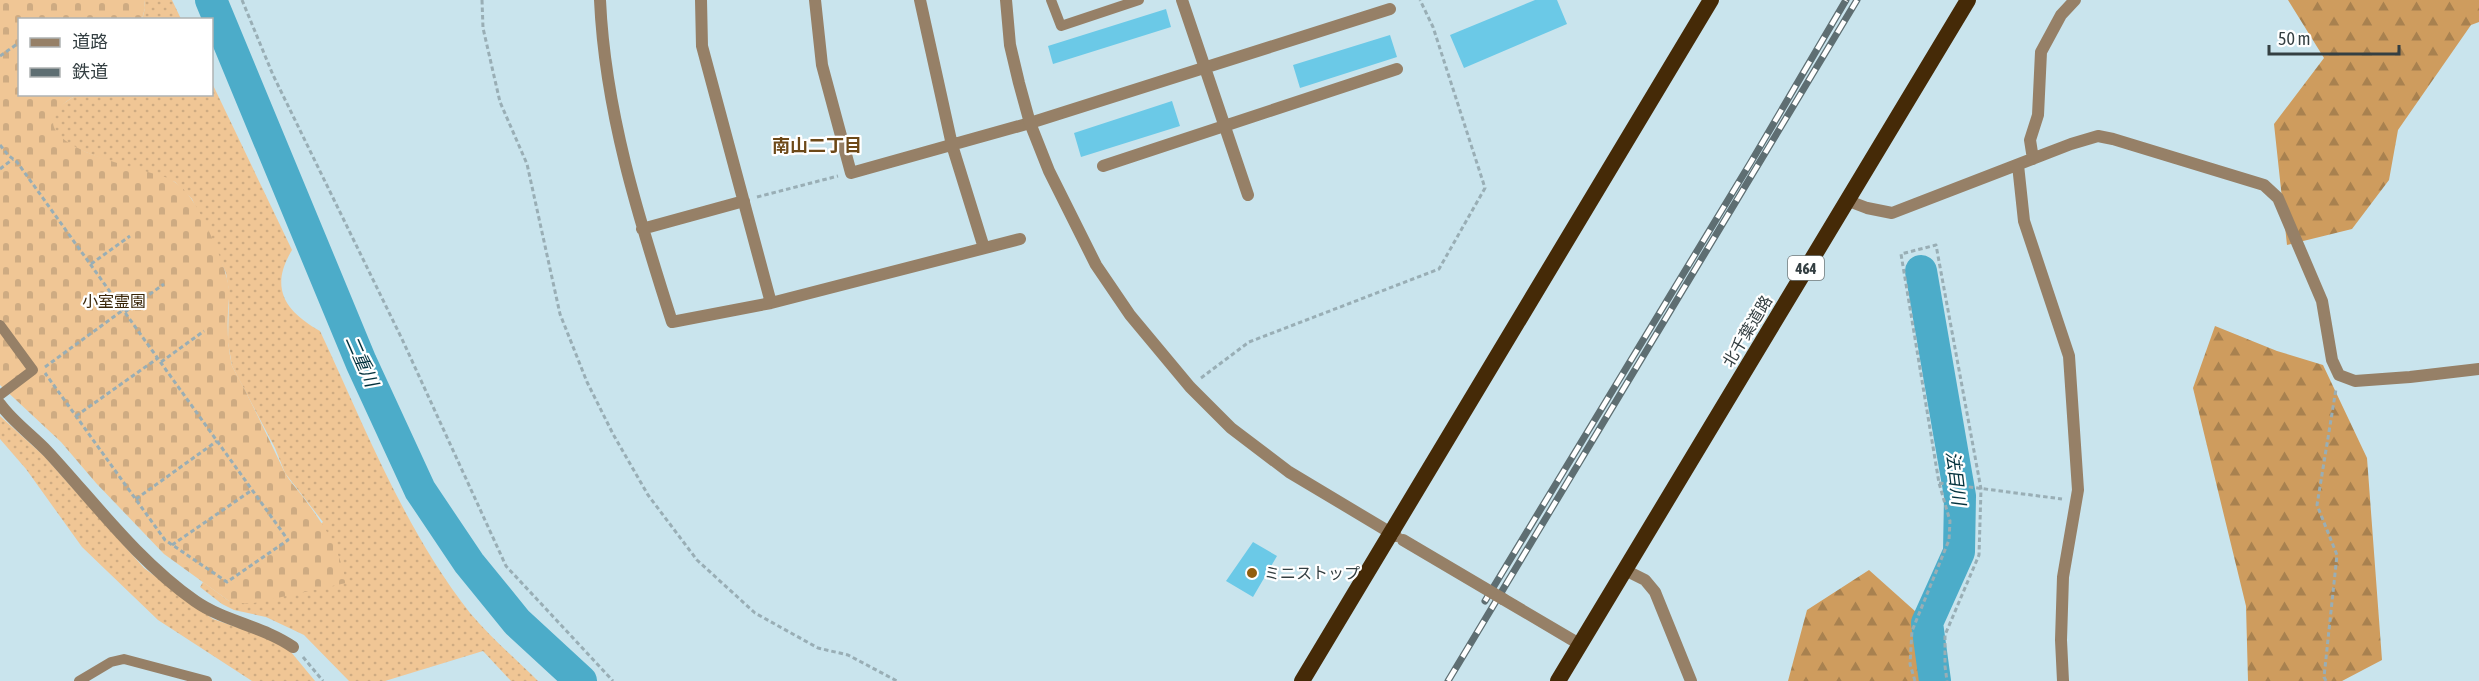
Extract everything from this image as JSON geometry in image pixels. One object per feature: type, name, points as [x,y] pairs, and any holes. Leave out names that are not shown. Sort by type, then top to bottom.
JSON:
[{"type":"highway","points":[[1302,681],[1397,536],[1711,0]]},
{"type":"highway","name":"北千葉道路","points":[[1558,681],[1968,0]]},
{"type":"street","points":[[600,0],[602,46],[624,163],[642,229],[672,322],[771,303],[1020,239]]},
{"type":"street","points":[[701,0],[702,46],[771,303]]},
{"type":"street","points":[[815,0],[822,65],[851,173],[1030,123],[1390,9]]},
{"type":"street","points":[[920,0],[952,145],[984,248]]},
{"type":"street","points":[[1006,0],[1010,45],[1030,123],[1049,171],[1096,265],[1130,315],[1190,387],[1231,429],[1289,472],[1581,645]]},
{"type":"street","points":[[1182,0],[1248,195]]},
{"type":"street","points":[[2033,159],[2030,140],[2038,115],[2041,51],[2061,15],[2075,0]]},
{"type":"street","points":[[1103,166],[1397,69]]},
{"type":"street","points":[[1846,200],[1867,208],[1892,213],[2098,136],[2264,185],[2278,198],[2322,300],[2332,360],[2338,375],[2355,381],[2479,369]]},
{"type":"street","points":[[2018,165],[2024,221],[2069,356],[2077,467],[2076,501],[2063,577],[2061,640],[2063,681]]},
{"type":"street","points":[[642,229],[744,201]]},
{"type":"street","points":[[0,404],[48,452],[126,541],[153,567],[212,611],[277,636],[293,647]]},
{"type":"street","points":[[1625,570],[1645,580],[1655,592],[1691,681]]},
{"type":"lane","points":[[1051,0],[1061,26],[1139,0]]},
{"type":"lane","points":[[0,325],[33,370],[0,395]]},
{"type":"lane","points":[[79,681],[111,662],[124,658],[207,681]]},
{"type":"path","points":[[242,0],[273,75],[402,339],[506,566],[614,681]]},
{"type":"path","points":[[482,0],[483,28],[500,102],[526,164],[560,314],[586,382],[648,495],[697,560],[755,613],[818,648],[848,655],[897,681]]},
{"type":"path","points":[[1190,387],[1249,342],[1439,269],[1485,188],[1433,27],[1420,0]]},
{"type":"path","points":[[0,56],[18,43]]},
{"type":"path","points":[[0,145],[13,159],[91,264],[124,311],[288,540],[227,582],[165,540],[43,369],[124,311],[164,284]]},
{"type":"path","points":[[0,169],[13,159]]},
{"type":"path","points":[[744,201],[851,173]]},
{"type":"path","points":[[91,264],[130,236]]},
{"type":"path","points":[[1915,681],[1911,664],[1912,631],[1949,540],[1950,521],[1939,483],[1901,254],[1936,245],[1981,489],[1979,555],[1945,635],[1944,666],[1947,681]]},
{"type":"path","points":[[76,416],[204,331]]},
{"type":"path","points":[[2326,681],[2324,677],[2337,555],[2317,505],[2338,375]]},
{"type":"path","points":[[136,499],[217,441]]},
{"type":"path","points":[[1939,483],[2076,501]]},
{"type":"path","points":[[172,545],[252,490]]},
{"type":"path","points":[[293,647],[322,681]]},
{"type":"green space","name":"小室霊園","points":[[0,0],[144,0],[142,18],[18,18],[18,96],[75,96],[57,111],[53,126],[63,138],[80,149],[103,158],[165,177],[188,194],[214,242],[224,268],[229,292],[228,339],[232,366],[286,475],[326,530],[340,561],[346,583],[249,604],[229,601],[164,554],[96,483],[61,442],[0,385]]},
{"type":"green space","points":[[144,0],[172,0],[181,18],[142,18]]},
{"type":"green space","points":[[2288,0],[2479,0],[2479,22],[2471,25],[2398,130],[2389,180],[2352,229],[2287,245],[2274,124],[2324,58]]},
{"type":"green space","points":[[213,85],[292,250],[282,276],[284,297],[298,315],[320,331],[405,512],[446,581],[478,622],[538,681],[511,681],[483,651],[385,681],[349,681],[304,635],[266,617],[234,610],[200,587],[203,582],[229,601],[323,522],[285,473],[275,448],[232,366],[228,342],[229,291],[226,273],[192,199],[175,182],[105,160],[71,146],[49,129],[49,119],[54,110],[75,96],[213,96]]},
{"type":"green space","points":[[2215,326],[2277,351],[2323,365],[2367,458],[2382,660],[2342,681],[2248,681],[2246,606],[2193,388]]},
{"type":"green space","points":[[0,416],[44,456],[144,568],[213,619],[274,640],[291,652],[315,681],[252,681],[158,620],[82,547],[26,469],[0,439]]},
{"type":"green space","points":[[1869,570],[1916,612],[1924,681],[1788,681],[1807,610]]},
{"type":"building","points":[[1535,0],[1557,0],[1567,24],[1464,68],[1450,35]]},
{"type":"building","points":[[1166,9],[1171,27],[1053,64],[1048,46]]},
{"type":"building","points":[[1390,35],[1397,57],[1300,88],[1293,65]]},
{"type":"building","points":[[1172,101],[1180,126],[1081,157],[1074,133]]},
{"type":"building","points":[[1253,542],[1277,556],[1253,597],[1226,581]]},
{"type":"waterway","name":"二重川","points":[[211,0],[361,362],[420,490],[469,563],[517,622],[581,681]]},
{"type":"waterway","name":"法目川","points":[[1921,271],[1960,496],[1959,552],[1927,623],[1935,681]]},
{"type":"railway","points":[[1485,601],[1751,162],[1846,0]]},
{"type":"railway","points":[[1448,681],[1857,0]]},
{"type":"place","name":"ミニストップ","points":[[1252,573]]},
{"type":"district","name":"南山二丁目","points":[[817,145]]}]
